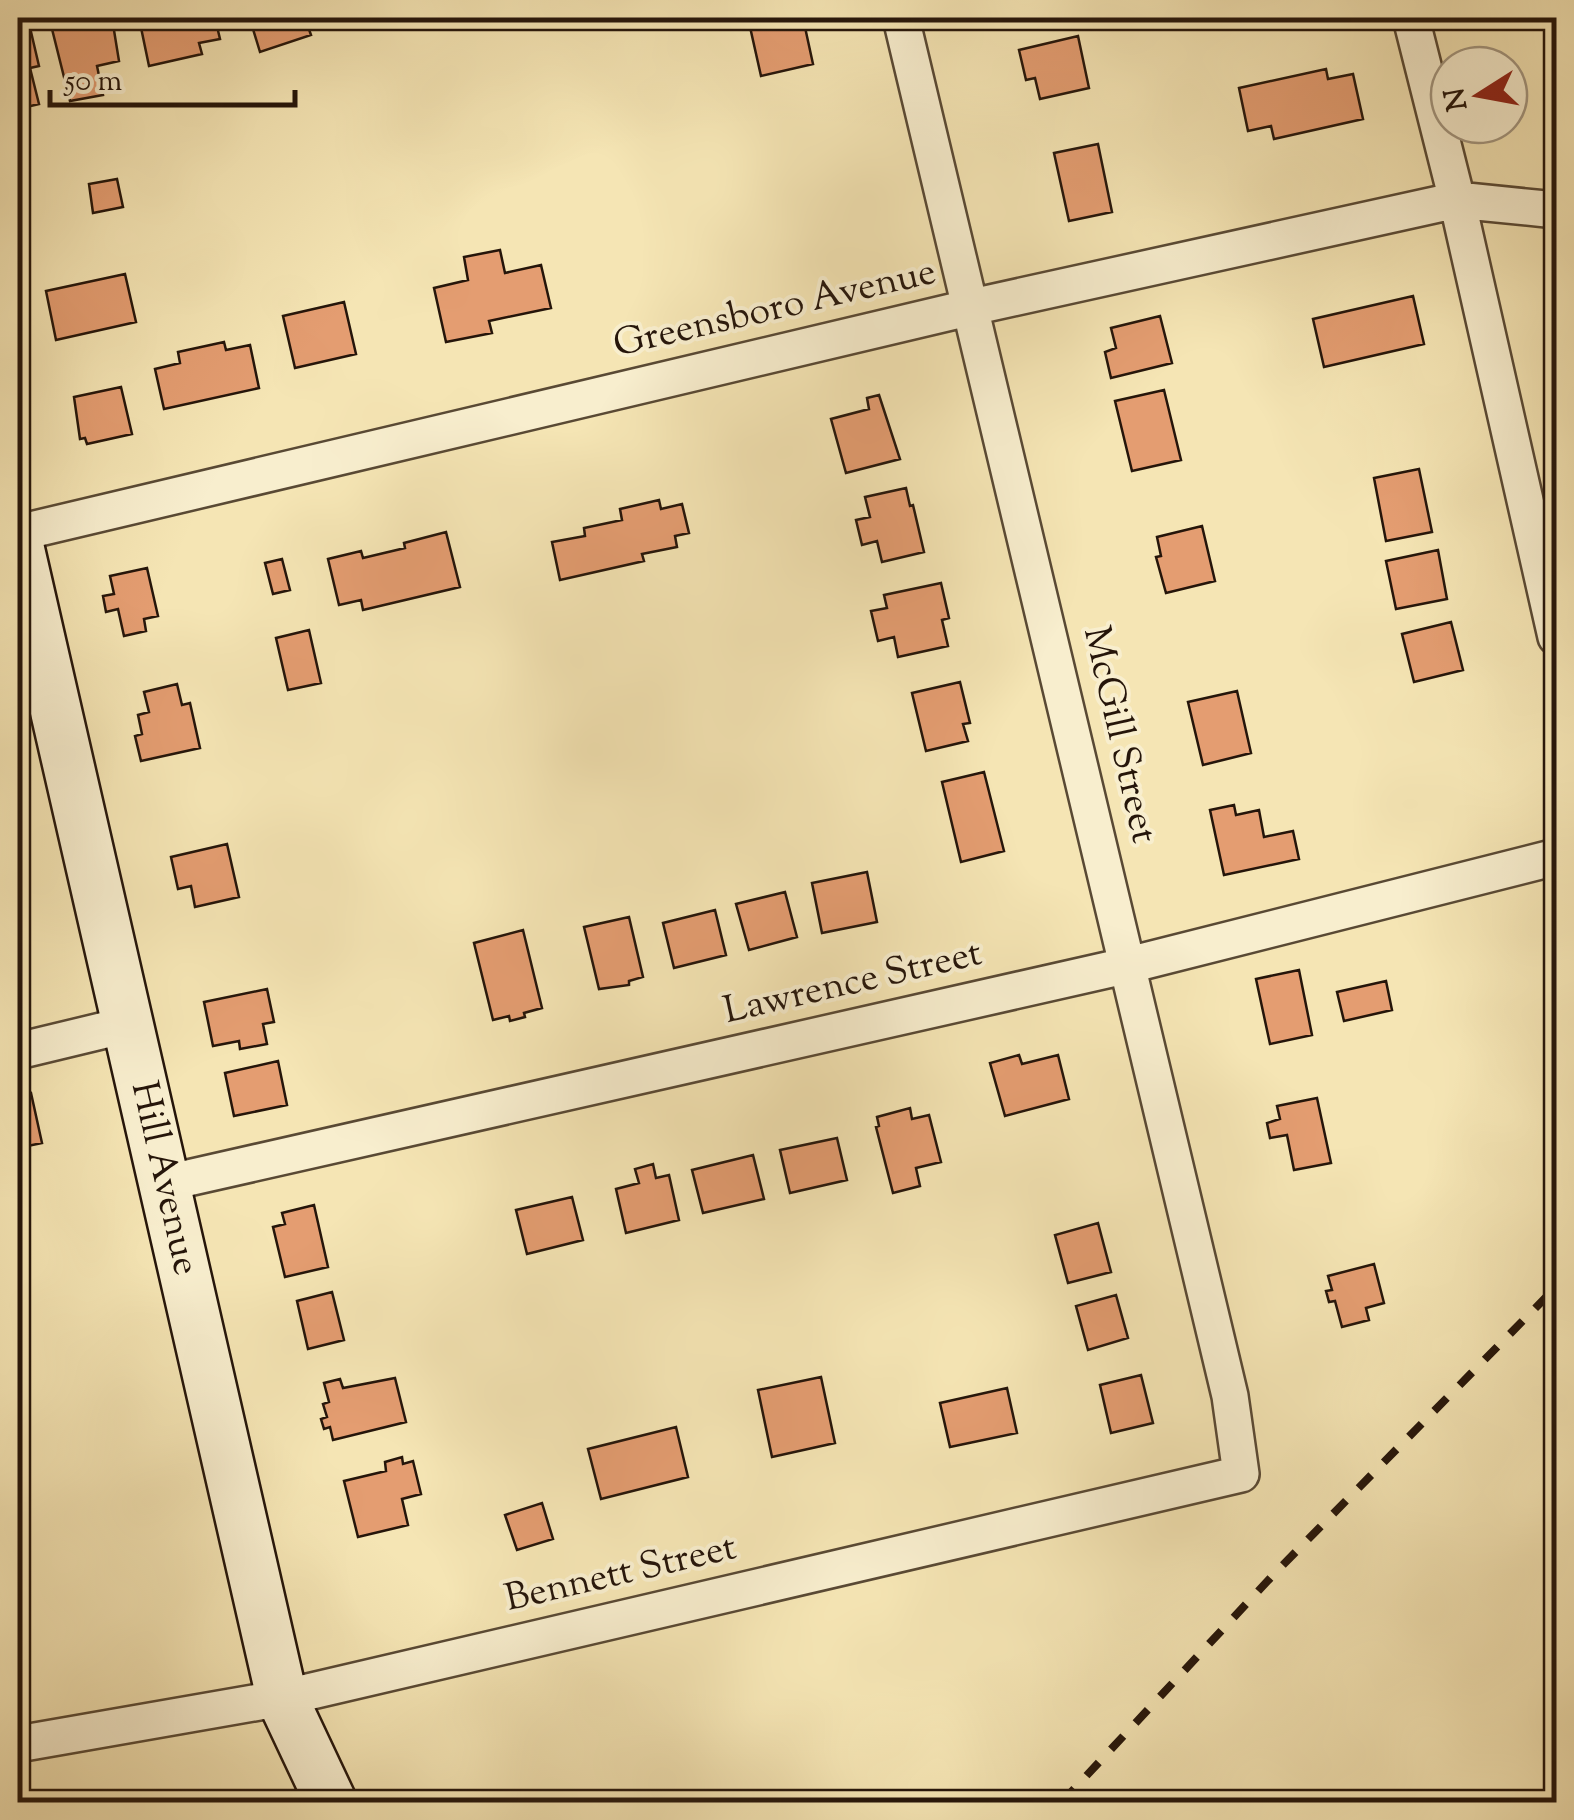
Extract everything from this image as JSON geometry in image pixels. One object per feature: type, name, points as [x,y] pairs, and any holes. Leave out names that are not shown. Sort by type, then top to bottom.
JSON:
[{"type":"street","name":"McGill Street","points":[[901,18],[1130,965],[1230,1396],[1240,1474]]},
{"type":"street","points":[[1412,18],[1556,636]]},
{"type":"street","name":"Greensboro Avenue","points":[[18,533],[972,307],[1457,200],[1556,210]]},
{"type":"street","name":"Hill Avenue","points":[[18,545],[282,1698],[331,1802]]},
{"type":"street","name":"Lawrence Street","points":[[166,1183],[1130,965],[1556,857]]},
{"type":"street","points":[[18,1051],[130,1024]]},
{"type":"street","name":"Bennett Street","points":[[18,1744],[282,1698],[1240,1474]]},
{"type":"building","points":[[112,18],[119,61],[97,66],[103,95],[70,101],[50,21]]},
{"type":"building","points":[[139,18],[215,18],[220,39],[199,43],[202,54],[149,66]]},
{"type":"building","points":[[263,18],[305,18],[311,35],[260,52],[253,29],[265,25]]},
{"type":"building","points":[[748,18],[803,18],[813,64],[761,76]]},
{"type":"building","points":[[28,19],[39,66],[30,68],[39,104],[18,109],[18,21]]},
{"type":"building","points":[[1078,36],[1089,88],[1040,99],[1035,78],[1026,80],[1019,50]]},
{"type":"building","points":[[1326,69],[1328,79],[1353,74],[1363,119],[1274,139],[1271,126],[1248,131],[1239,88]]},
{"type":"building","points":[[1098,144],[1112,212],[1069,221],[1054,153]]},
{"type":"building","points":[[117,179],[123,207],[93,213],[89,184]]},
{"type":"building","points":[[500,250],[505,273],[541,265],[551,308],[489,321],[492,333],[446,342],[434,288],[468,280],[464,257]]},
{"type":"building","points":[[125,274],[136,322],[56,340],[46,291]]},
{"type":"building","points":[[1413,296],[1424,344],[1324,367],[1313,319]]},
{"type":"building","points":[[344,302],[356,354],[295,368],[283,316]]},
{"type":"building","points":[[1160,316],[1172,363],[1111,378],[1105,352],[1116,348],[1111,328]]},
{"type":"building","points":[[224,342],[226,350],[250,345],[259,388],[164,409],[155,369],[180,363],[178,352]]},
{"type":"building","points":[[121,387],[132,434],[87,444],[85,438],[80,439],[74,397]]},
{"type":"building","points":[[1164,390],[1181,460],[1132,471],[1115,401]]},
{"type":"building","points":[[879,395],[900,459],[846,473],[831,419],[869,409],[867,398]]},
{"type":"building","points":[[1419,469],[1432,532],[1386,541],[1374,478]]},
{"type":"building","points":[[906,488],[924,552],[882,562],[877,541],[862,545],[856,520],[870,517],[865,497]]},
{"type":"building","points":[[659,500],[661,509],[682,504],[689,533],[675,536],[677,547],[642,554],[644,561],[560,580],[552,542],[585,536],[584,528],[622,520],[620,509]]},
{"type":"building","points":[[1202,526],[1215,581],[1166,593],[1156,557],[1161,556],[1157,537]]},
{"type":"building","points":[[446,532],[460,587],[363,610],[361,600],[339,605],[328,559],[361,551],[363,558],[405,548],[404,543]]},
{"type":"building","points":[[1438,550],[1447,599],[1396,609],[1386,561]]},
{"type":"building","points":[[282,559],[290,590],[273,594],[265,563]]},
{"type":"building","points":[[147,568],[158,616],[144,619],[146,631],[124,636],[118,609],[106,612],[103,596],[114,594],[110,576]]},
{"type":"building","points":[[941,583],[949,618],[942,620],[948,646],[898,657],[894,637],[878,641],[871,611],[887,608],[884,595]]},
{"type":"building","points":[[1451,622],[1463,670],[1414,682],[1402,634]]},
{"type":"building","points":[[309,630],[321,683],[288,690],[276,638]]},
{"type":"building","points":[[960,682],[970,723],[963,724],[968,741],[926,751],[912,693]]},
{"type":"building","points":[[177,684],[182,705],[190,703],[200,748],[141,761],[135,736],[142,734],[138,715],[149,712],[144,692]]},
{"type":"building","points":[[1237,691],[1251,753],[1203,765],[1188,702]]},
{"type":"building","points":[[984,772],[1004,851],[961,862],[942,782]]},
{"type":"building","points":[[1234,805],[1236,815],[1259,810],[1264,837],[1293,831],[1299,859],[1224,875],[1210,810]]},
{"type":"building","points":[[227,844],[239,897],[195,907],[191,886],[178,889],[171,857]]},
{"type":"building","points":[[867,872],[877,922],[822,933],[812,883]]},
{"type":"building","points":[[785,892],[797,937],[749,950],[736,904]]},
{"type":"building","points":[[715,910],[726,955],[674,968],[663,923]]},
{"type":"building","points":[[629,917],[643,977],[629,981],[629,985],[599,989],[584,927]]},
{"type":"building","points":[[523,930],[542,1008],[510,1021],[509,1016],[493,1020],[474,943]]},
{"type":"building","points":[[1299,970],[1312,1035],[1270,1044],[1256,979]]},
{"type":"building","points":[[1386,981],[1392,1010],[1344,1021],[1337,992]]},
{"type":"building","points":[[267,989],[274,1022],[263,1024],[267,1044],[240,1049],[239,1041],[213,1046],[204,1002]]},
{"type":"building","points":[[1019,1055],[1022,1064],[1058,1055],[1069,1099],[1005,1116],[990,1063]]},
{"type":"building","points":[[278,1061],[287,1105],[234,1116],[225,1073]]},
{"type":"building","points":[[31,1093],[42,1143],[18,1148],[18,1095]]},
{"type":"building","points":[[1317,1098],[1331,1163],[1294,1170],[1287,1135],[1270,1138],[1267,1123],[1280,1119],[1277,1106]]},
{"type":"building","points":[[910,1108],[912,1119],[929,1115],[941,1162],[916,1168],[920,1186],[893,1193],[876,1127],[877,1117]]},
{"type":"building","points":[[837,1138],[847,1180],[790,1193],[780,1150]]},
{"type":"building","points":[[753,1155],[764,1199],[703,1213],[692,1170]]},
{"type":"building","points":[[653,1164],[656,1178],[669,1175],[679,1220],[626,1233],[616,1189],[639,1183],[635,1169]]},
{"type":"building","points":[[572,1197],[583,1240],[527,1254],[516,1210]]},
{"type":"building","points":[[314,1205],[328,1267],[285,1277],[273,1227],[285,1224],[282,1213]]},
{"type":"building","points":[[1098,1223],[1111,1272],[1068,1283],[1055,1235]]},
{"type":"building","points":[[1374,1264],[1384,1303],[1366,1308],[1369,1320],[1342,1327],[1335,1301],[1329,1302],[1326,1291],[1332,1290],[1328,1276]]},
{"type":"building","points":[[332,1292],[344,1340],[308,1349],[297,1301]]},
{"type":"building","points":[[1116,1295],[1128,1338],[1088,1350],[1076,1306]]},
{"type":"building","points":[[1141,1375],[1153,1423],[1111,1433],[1100,1385]]},
{"type":"building","points":[[821,1377],[835,1443],[772,1457],[758,1390]]},
{"type":"building","points":[[395,1378],[406,1422],[333,1440],[330,1427],[324,1429],[321,1419],[327,1417],[323,1404],[329,1402],[324,1383],[340,1379],[343,1388]]},
{"type":"building","points":[[1007,1388],[1017,1433],[950,1447],[940,1403]]},
{"type":"building","points":[[676,1427],[688,1477],[601,1499],[588,1449]]},
{"type":"building","points":[[402,1457],[403,1464],[413,1461],[421,1494],[402,1499],[408,1525],[358,1537],[344,1481],[386,1471],[385,1462]]},
{"type":"building","points":[[542,1503],[553,1539],[517,1550],[505,1515]]},
{"type":"railway","points":[[1062,1802],[1275,1573],[1556,1287]]}]
